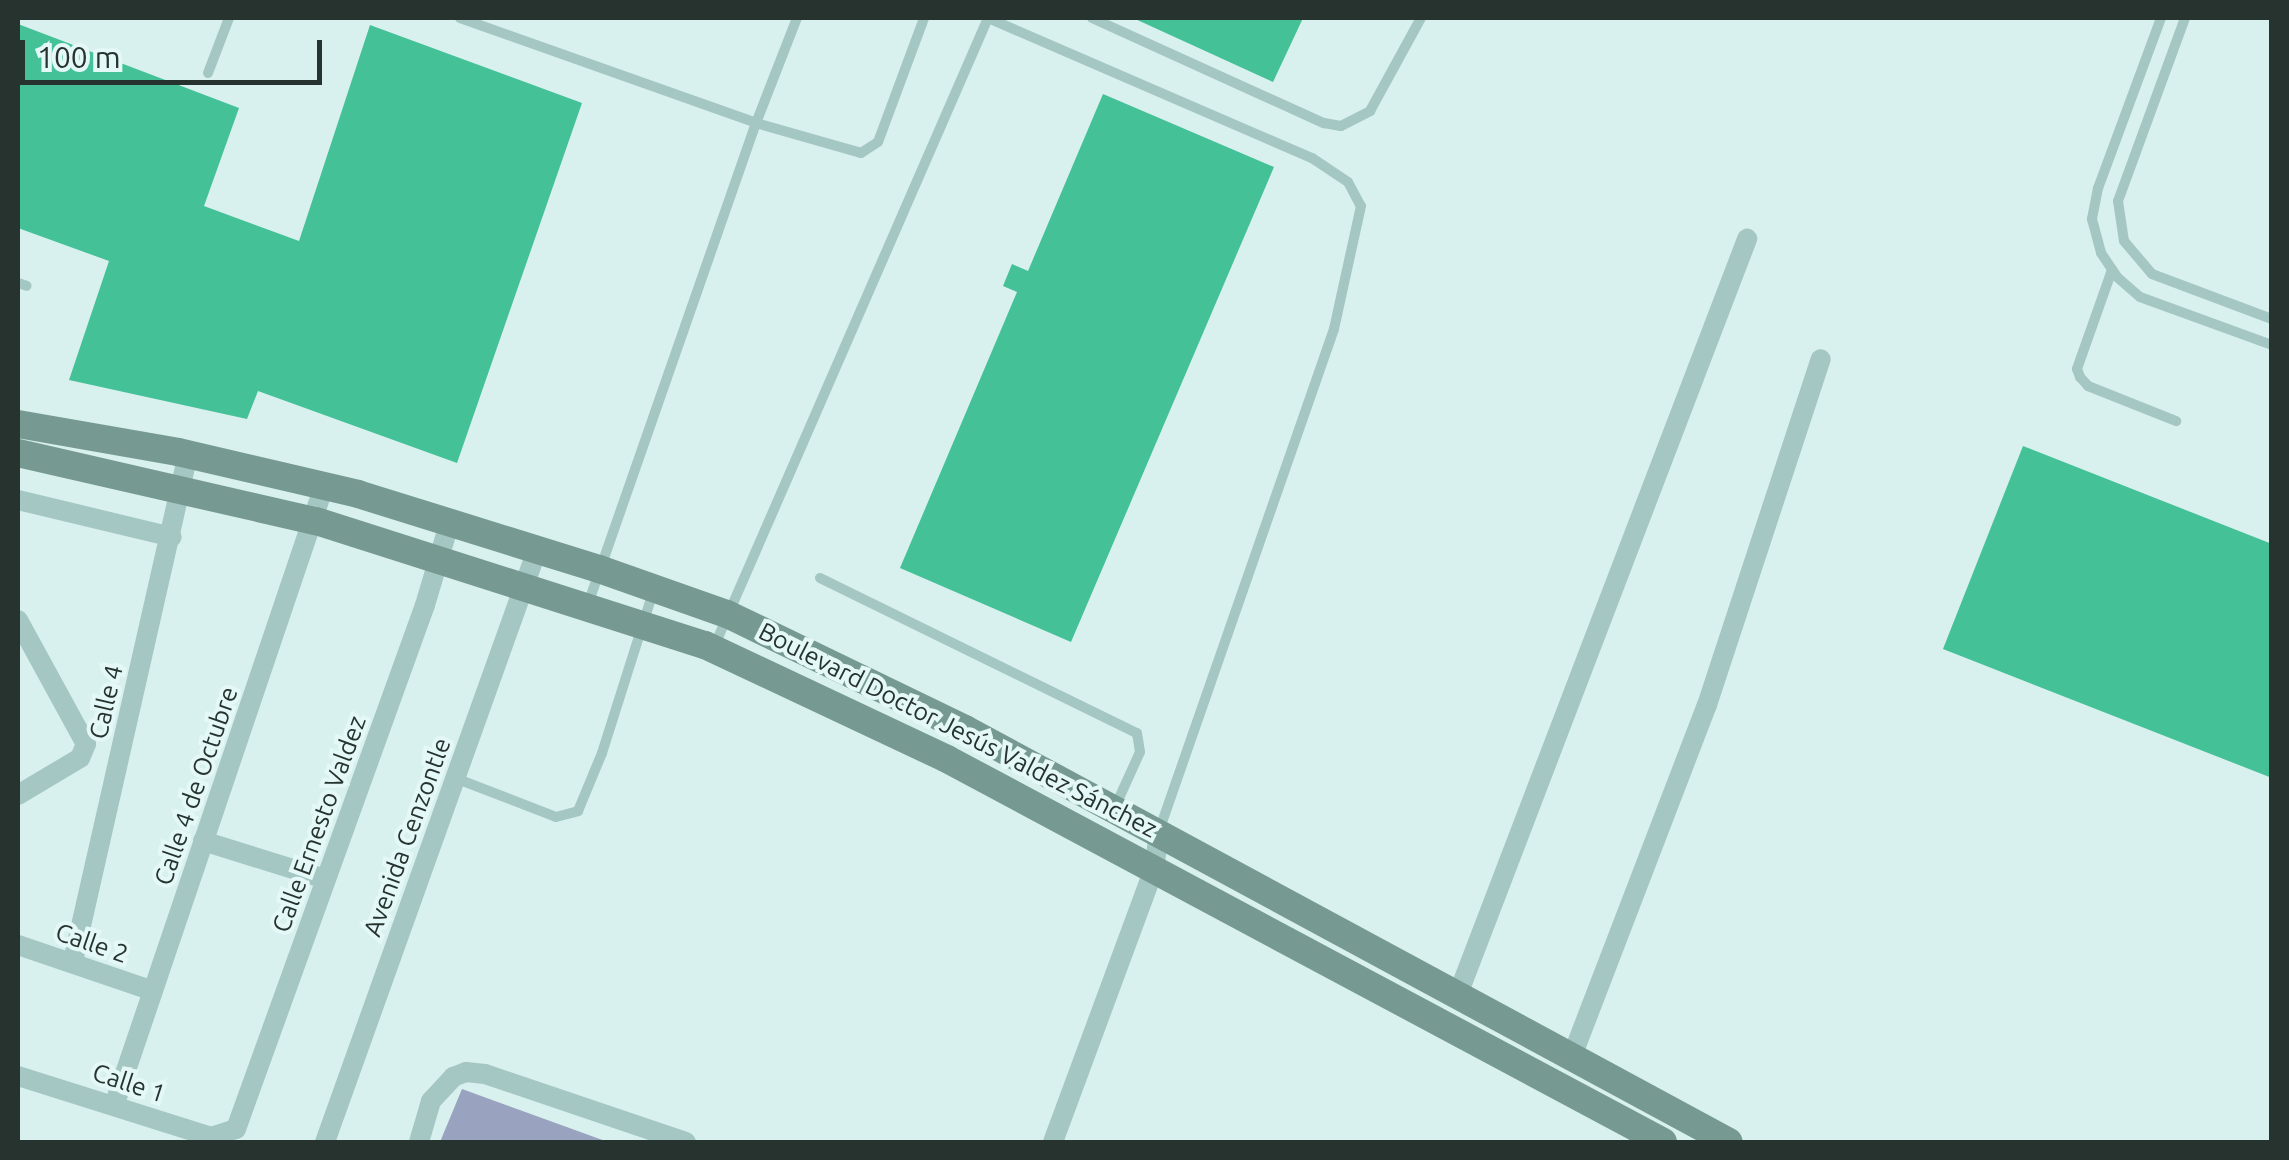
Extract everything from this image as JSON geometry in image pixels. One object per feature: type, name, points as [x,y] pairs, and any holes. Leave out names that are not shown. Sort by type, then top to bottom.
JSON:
[{"type":"main road","name":"Boulevard Doctor Jesús Valdez Sánchez","points":[[18,424],[188,454],[324,486],[599,569],[728,614],[910,700],[1729,1142]]},
{"type":"main road","name":"Boulevard Doctor Jesús Valdez Sánchez","points":[[18,453],[181,487],[316,521],[588,604],[713,649],[947,759],[1663,1142]]},
{"type":"street","points":[[1457,997],[1747,238]]},
{"type":"street","points":[[1571,1059],[1707,705],[1821,359]]},
{"type":"street","name":"Calle 4","points":[[74,961],[188,454]]},
{"type":"street","name":"Calle 4 de Octubre","points":[[115,1103],[150,990],[316,521],[324,486]]},
{"type":"street","points":[[18,500],[172,536]]},
{"type":"street","name":"Calle Ernesto Valdez","points":[[224,1136],[240,1124],[450,522]]},
{"type":"street","name":"Avenida Cenzontle","points":[[327,1142],[538,550]]},
{"type":"street","points":[[18,620],[84,737],[83,753],[18,795]]},
{"type":"street","points":[[1053,1142],[1154,869],[1159,832]]},
{"type":"street","points":[[203,840],[325,879]]},
{"type":"street","name":"Calle 2","points":[[18,945],[150,990]]},
{"type":"street","points":[[419,1142],[432,1101],[446,1082],[466,1072],[484,1074],[686,1142]]},
{"type":"street","name":"Calle 1","points":[[18,1076],[115,1103],[212,1137],[224,1136]]},
{"type":"lane","points":[[208,72],[230,18]]},
{"type":"lane","points":[[460,18],[756,123],[861,153],[871,150],[888,120],[920,18]]},
{"type":"lane","points":[[588,604],[756,123],[797,18]]},
{"type":"lane","points":[[713,649],[988,18],[1312,158],[1354,190],[1361,206],[1334,329],[1159,832]]},
{"type":"lane","points":[[1092,18],[1324,123],[1341,126],[1370,110],[1421,18]]},
{"type":"lane","points":[[2161,18],[2098,188],[2092,219],[2101,254],[2140,297],[2272,345]]},
{"type":"lane","points":[[2185,18],[2118,201],[2121,230],[2136,260],[2152,274],[2272,319]]},
{"type":"lane","points":[[2112,270],[2078,369],[2080,377],[2088,386],[2176,421]]},
{"type":"lane","points":[[820,578],[1136,733],[1140,752],[1114,808]]},
{"type":"lane","points":[[455,778],[556,817],[578,811],[602,753],[654,588]]},
{"type":"shaded area","points":[[462,1089],[608,1142],[440,1142]]},
{"type":"building","points":[[1133,18],[1303,18],[1273,82]]},
{"type":"building","points":[[18,24],[239,108],[204,206],[299,241],[370,25],[582,103],[457,463],[258,391],[247,419],[69,380],[109,261],[18,228]]},
{"type":"building","points":[[1103,94],[1274,167],[1071,642],[900,568],[1017,292],[1003,286],[1012,264],[1028,271]]},
{"type":"building","points":[[2023,446],[2272,544],[2272,778],[1943,649]]}]
